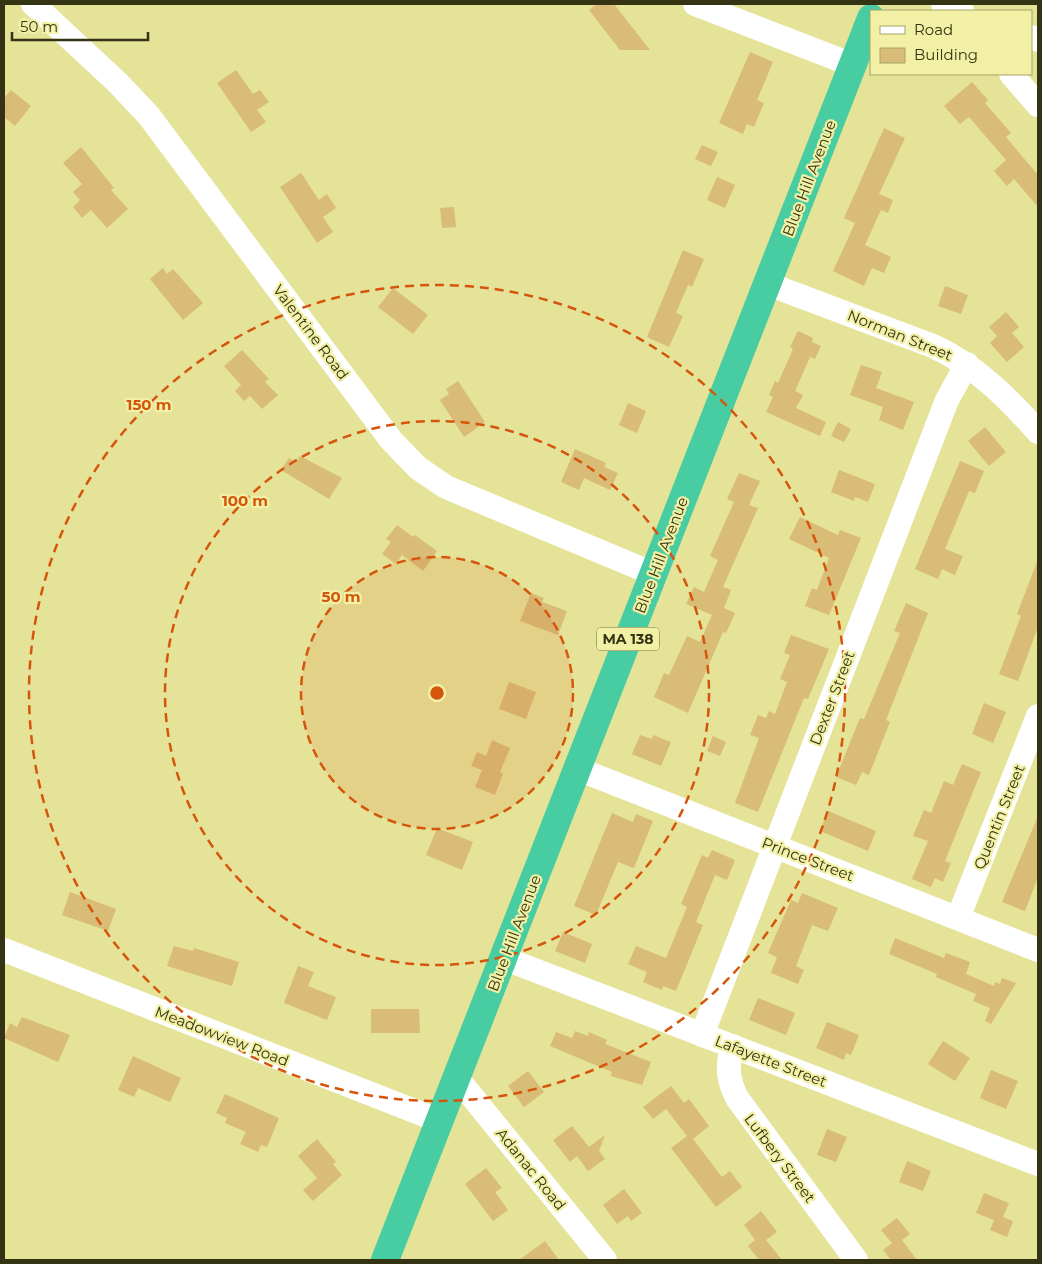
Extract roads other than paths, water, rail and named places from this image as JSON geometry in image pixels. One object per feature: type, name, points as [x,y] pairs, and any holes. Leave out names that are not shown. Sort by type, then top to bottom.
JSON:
[{"type":"highway","name":"Blue Hill Avenue","points":[[391,1257],[440,1121],[870,21]]},
{"type":"street","name":"Valentine Road","points":[[33,4],[149,116],[391,440],[418,468],[462,495],[654,574]]},
{"type":"street","points":[[695,4],[853,65]]},
{"type":"street","points":[[943,4],[959,10]]},
{"type":"street","points":[[1012,75],[1038,105]]},
{"type":"street","name":"Norman Street","points":[[768,284],[933,346],[967,364],[988,380],[1038,432]]},
{"type":"street","name":"Dexter Street","points":[[702,1035],[947,400],[967,364]]},
{"type":"street","name":"Quentin Street","points":[[958,918],[1038,716]]},
{"type":"street","name":"Prince Street","points":[[578,768],[1038,950]]},
{"type":"street","name":"Meadowview Road","points":[[4,950],[440,1121]]},
{"type":"street","name":"Lafayette Street","points":[[504,958],[1038,1164]]},
{"type":"street","name":"Lufbery Street","points":[[733,1046],[728,1079],[737,1098],[856,1260]]},
{"type":"street","name":"Adanac Road","points":[[457,1078],[605,1260]]}]
